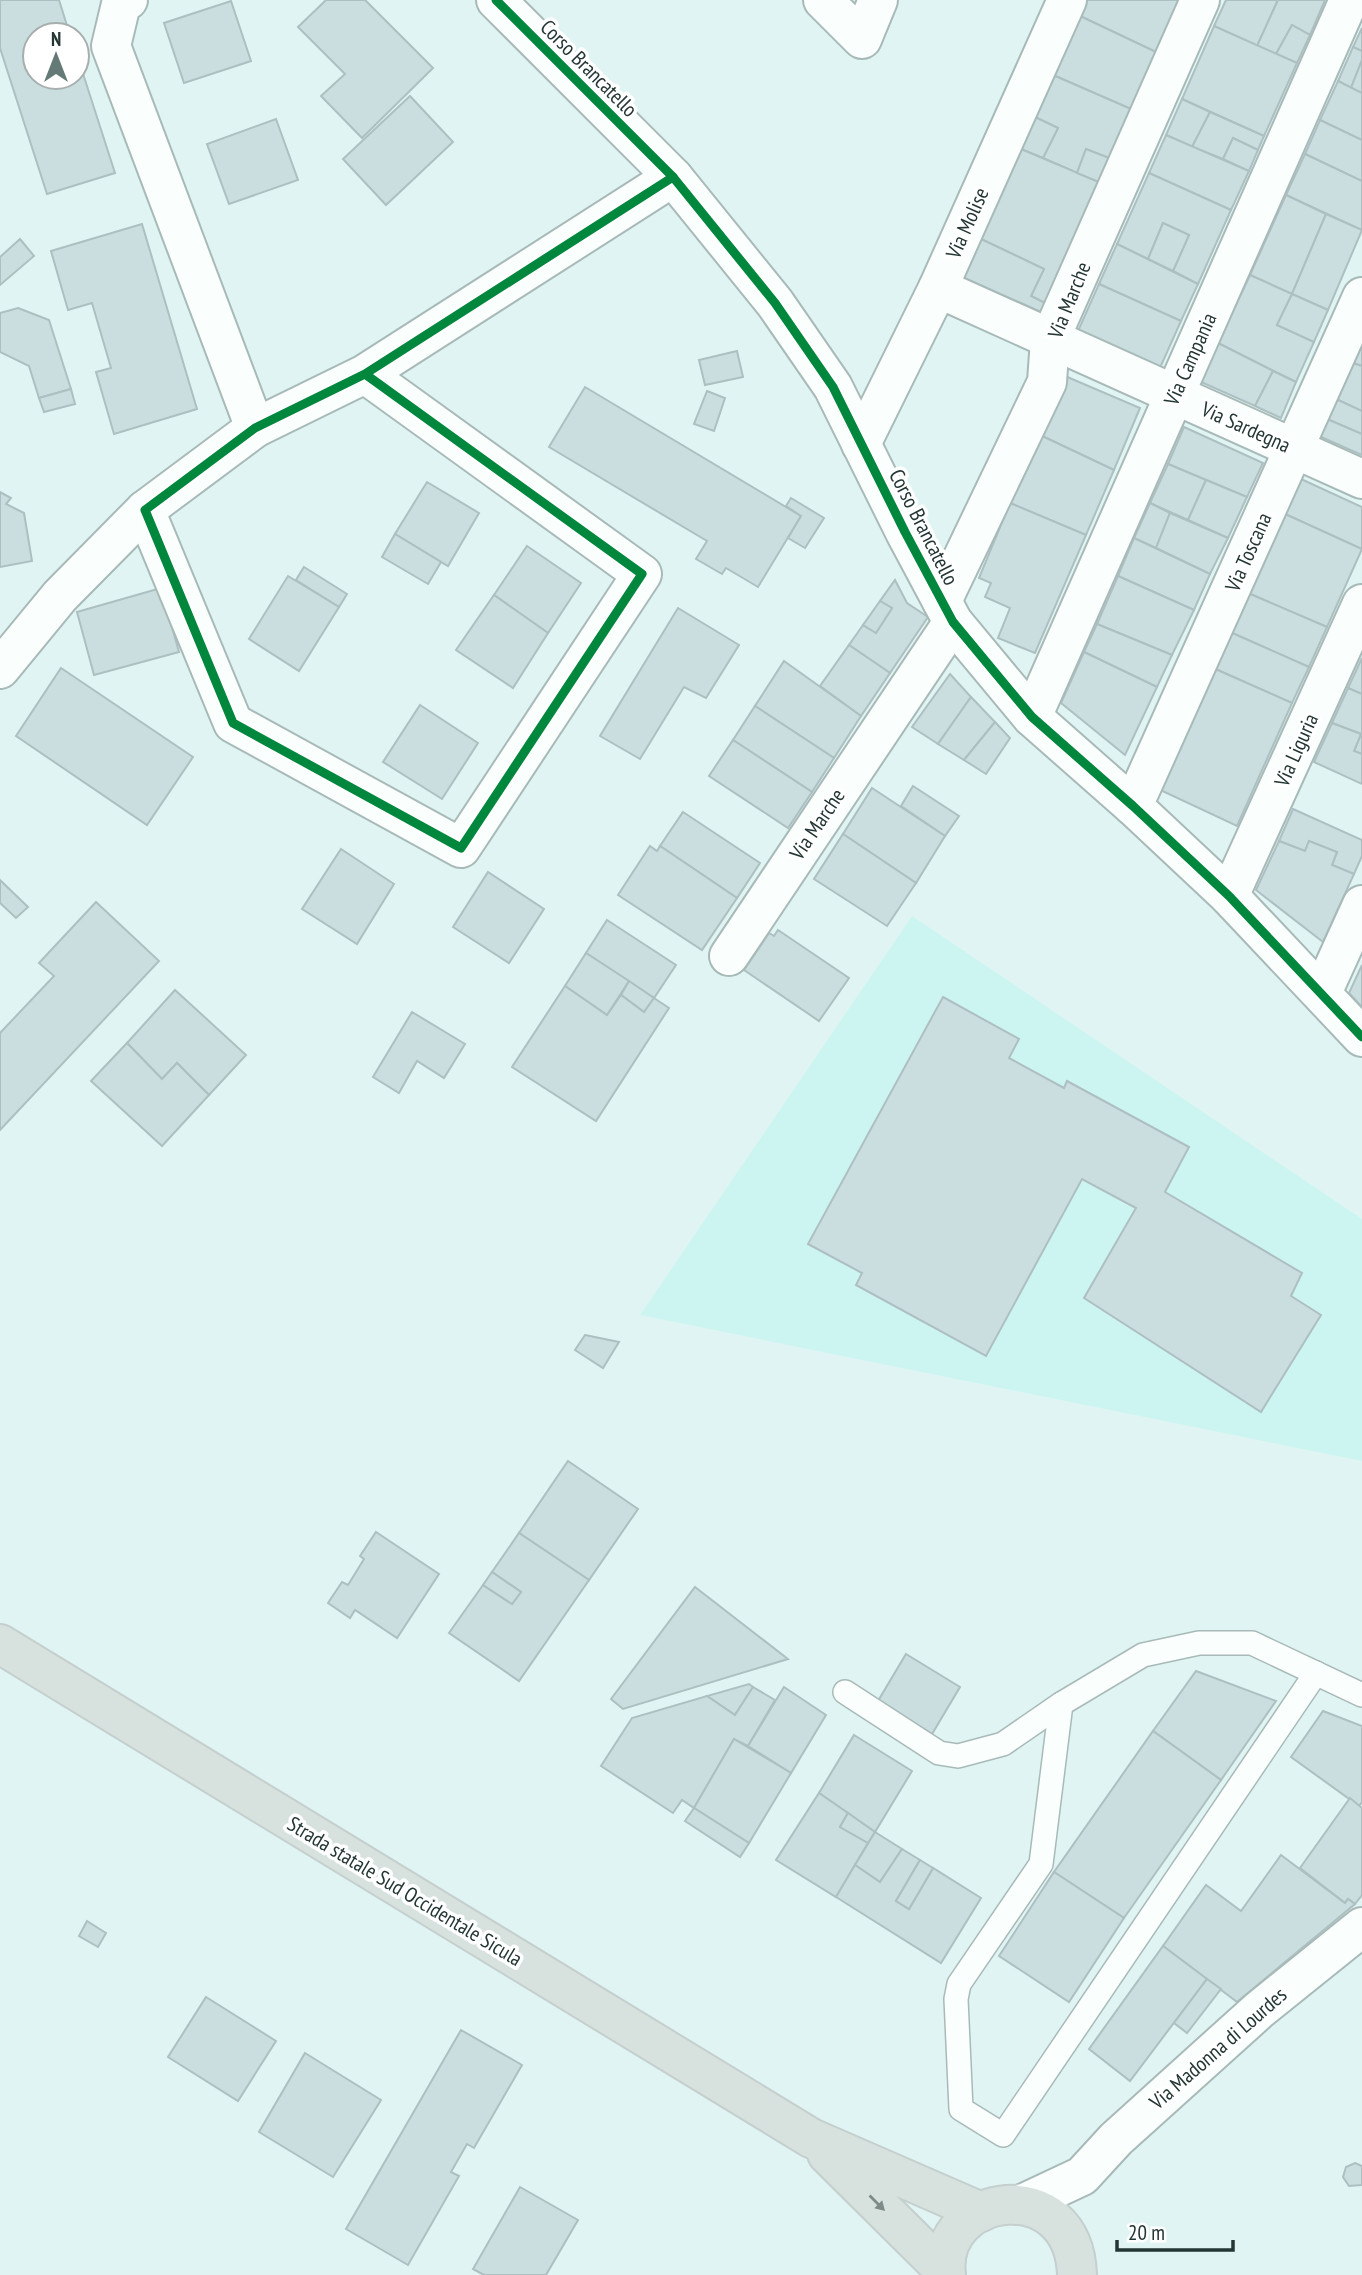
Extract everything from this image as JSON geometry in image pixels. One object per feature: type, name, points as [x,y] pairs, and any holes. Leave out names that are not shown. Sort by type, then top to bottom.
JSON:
[{"type":"main road","name":"Strada statale Sud Occidentale Sicula","points":[[0,1644],[811,2138],[981,2212]]},
{"type":"main road","name":"Strada statale Sud Occidentale Sicula","points":[[811,2138],[946,2273]]},
{"type":"main road","points":[[981,2212],[1005,2204],[1037,2209],[1050,2216],[1080,2262]]},
{"type":"main road","name":"Strada statale Sud Occidentale Sicula","points":[[946,2273],[947,2252],[956,2235],[971,2217],[981,2212]]},
{"type":"street","points":[[128,0],[121,4],[111,46],[255,428]]},
{"type":"street","name":"Corso Brancatello","points":[[496,0],[673,177],[775,303],[833,387],[947,611],[1032,717],[1229,896],[1362,1037]]},
{"type":"street","points":[[822,0],[862,38],[878,0]]},
{"type":"street","name":"Via Molise","points":[[862,444],[938,288],[1067,0]]},
{"type":"street","name":"Via Marche","points":[[729,956],[947,611],[1047,382],[1050,339],[1200,0]]},
{"type":"street","name":"Via Campania","points":[[1032,717],[1349,0]]},
{"type":"street","points":[[0,669],[60,596],[145,510],[255,428],[365,374],[673,177]]},
{"type":"street","name":"Via Sardegna","points":[[938,288],[1362,480]]},
{"type":"street","name":"Via Toscana","points":[[1133,806],[1362,298]]},
{"type":"street","points":[[145,510],[233,723],[461,848],[642,574],[365,374]]},
{"type":"street","name":"Via Liguria","points":[[1229,896],[1362,604]]},
{"type":"street","points":[[1322,993],[1362,905]]},
{"type":"street","name":"Via Madonna di Lourdes","points":[[1020,2205],[1082,2176],[1116,2138],[1259,2010],[1362,1927]]},
{"type":"street","name":"Via Madonna di Lourdes","points":[[1080,2262],[1082,2176]]},
{"type":"lane","points":[[845,1692],[939,1753],[958,1756],[1003,1744],[1060,1704],[1143,1655],[1199,1643],[1252,1643],[1362,1695]]},
{"type":"lane","points":[[1060,1704],[1041,1864],[959,1984],[956,1999],[961,2109],[1003,2135],[1316,1673]]},
{"type":"shaded area","points":[[912,916],[1362,1219],[1362,1461],[640,1315]]},
{"type":"building","points":[[0,0],[59,0],[66,21],[21,21],[21,91],[89,91],[115,173],[47,194],[0,48]]},
{"type":"building","points":[[326,0],[365,0],[433,68],[362,138],[321,96],[345,74],[298,27]]},
{"type":"building","points":[[1087,0],[1179,0],[1156,52],[1080,16]]},
{"type":"building","points":[[1226,0],[1278,0],[1257,46],[1214,26]]},
{"type":"building","points":[[1278,0],[1325,0],[1310,35],[1292,25],[1276,54],[1257,46]]},
{"type":"building","points":[[231,1],[251,61],[184,83],[164,23]]},
{"type":"building","points":[[1080,16],[1156,52],[1131,109],[1053,75]]},
{"type":"building","points":[[1292,25],[1310,35],[1297,63],[1276,54]]},
{"type":"building","points":[[1214,26],[1297,63],[1264,136],[1182,99]]},
{"type":"building","points":[[1362,28],[1362,51],[1353,47]]},
{"type":"building","points":[[1353,47],[1362,51],[1362,60],[1351,88],[1338,81]]},
{"type":"building","points":[[1362,60],[1362,93],[1351,88]]},
{"type":"building","points":[[1053,75],[1131,109],[1109,158],[1086,149],[1077,173],[1043,158],[1058,128],[1035,117]]},
{"type":"building","points":[[1338,81],[1362,93],[1362,140],[1320,120]]},
{"type":"building","points":[[410,96],[453,142],[386,205],[343,159]]},
{"type":"building","points":[[1182,99],[1210,112],[1192,147],[1166,135]]},
{"type":"building","points":[[1210,112],[1264,136],[1258,150],[1233,138],[1223,159],[1192,147]]},
{"type":"building","points":[[1035,117],[1058,128],[1043,158],[1021,149]]},
{"type":"building","points":[[276,119],[298,180],[229,204],[207,144]]},
{"type":"building","points":[[1320,120],[1362,140],[1362,181],[1305,154]]},
{"type":"building","points":[[1166,135],[1249,171],[1231,210],[1149,173]]},
{"type":"building","points":[[1233,138],[1258,150],[1249,171],[1223,159]]},
{"type":"building","points":[[1021,149],[1099,182],[1045,303],[1031,296],[1044,269],[981,239]]},
{"type":"building","points":[[1086,149],[1109,158],[1099,182],[1077,173]]},
{"type":"building","points":[[1305,154],[1362,181],[1362,230],[1286,195]]},
{"type":"building","points":[[1149,173],[1231,210],[1198,284],[1173,271],[1189,235],[1163,223],[1148,259],[1117,244]]},
{"type":"building","points":[[1286,195],[1326,214],[1292,294],[1250,275]]},
{"type":"building","points":[[1326,214],[1362,230],[1328,310],[1292,294]]},
{"type":"building","points":[[1163,223],[1189,235],[1173,271],[1148,259]]},
{"type":"building","points":[[142,224],[197,409],[114,434],[96,372],[111,368],[92,303],[68,310],[51,251]]},
{"type":"building","points":[[20,239],[34,256],[0,285],[0,257]]},
{"type":"building","points":[[981,239],[1044,269],[1031,296],[1045,303],[1041,312],[964,278]]},
{"type":"building","points":[[1117,244],[1198,284],[1181,321],[1099,284]]},
{"type":"building","points":[[1250,275],[1292,294],[1277,325],[1314,342],[1296,382],[1218,343]]},
{"type":"building","points":[[1099,284],[1181,321],[1160,368],[1078,331]]},
{"type":"building","points":[[1292,294],[1328,310],[1314,342],[1277,325]]},
{"type":"building","points":[[18,308],[49,320],[71,389],[39,398],[29,366],[0,352],[0,313]]},
{"type":"building","points":[[1218,343],[1273,371],[1255,406],[1201,382]]},
{"type":"building","points":[[1362,344],[1362,366],[1353,363]]},
{"type":"building","points":[[737,351],[743,377],[705,385],[699,360]]},
{"type":"building","points":[[1353,363],[1362,366],[1362,411],[1336,399]]},
{"type":"building","points":[[1273,371],[1296,382],[1281,418],[1255,406]]},
{"type":"building","points":[[1065,376],[1140,408],[1114,470],[1040,435]]},
{"type":"building","points":[[585,387],[801,516],[758,587],[726,568],[722,574],[696,559],[707,541],[549,447]]},
{"type":"building","points":[[71,389],[75,404],[44,412],[39,398]]},
{"type":"building","points":[[707,391],[725,398],[714,431],[694,424]]},
{"type":"building","points":[[1336,399],[1362,411],[1362,434],[1327,419]]},
{"type":"building","points":[[1327,419],[1362,434],[1362,455],[1319,436]]},
{"type":"building","points":[[1184,427],[1263,463],[1247,497],[1168,464]]},
{"type":"building","points":[[1040,435],[1114,470],[1086,535],[1010,503]]},
{"type":"building","points":[[1168,464],[1206,480],[1188,520],[1150,503]]},
{"type":"building","points":[[1301,479],[1362,507],[1362,549],[1285,514]]},
{"type":"building","points":[[1206,480],[1247,497],[1228,538],[1188,520]]},
{"type":"building","points":[[427,482],[479,513],[448,566],[395,534]]},
{"type":"building","points":[[0,492],[11,498],[6,504],[24,513],[32,561],[0,567]]},
{"type":"building","points":[[791,498],[824,518],[805,548],[788,538],[801,516],[786,506]]},
{"type":"building","points":[[1010,503],[1086,535],[1035,653],[998,638],[1010,608],[985,597],[991,583],[979,578]]},
{"type":"building","points":[[1150,503],[1170,513],[1156,548],[1134,538]]},
{"type":"building","points":[[1170,513],[1228,538],[1210,574],[1156,548]]},
{"type":"building","points":[[1285,514],[1362,549],[1327,627],[1248,593]]},
{"type":"building","points":[[395,534],[441,562],[428,584],[382,557]]},
{"type":"building","points":[[1134,538],[1210,574],[1194,610],[1118,576]]},
{"type":"building","points":[[527,546],[581,583],[548,633],[494,595]]},
{"type":"building","points":[[304,567],[347,594],[339,607],[296,580]]},
{"type":"building","points":[[288,576],[339,607],[299,671],[249,639]]},
{"type":"building","points":[[1118,576],[1194,610],[1172,655],[1097,624]]},
{"type":"building","points":[[895,580],[907,603],[928,617],[890,673],[849,645],[863,625],[876,633],[892,608],[880,601]]},
{"type":"building","points":[[161,588],[179,652],[94,675],[77,612]]},
{"type":"building","points":[[1248,593],[1327,627],[1309,667],[1230,632]]},
{"type":"building","points":[[494,595],[548,633],[513,688],[456,650]]},
{"type":"building","points":[[880,601],[892,608],[876,633],[863,625]]},
{"type":"building","points":[[678,608],[739,645],[706,698],[684,687],[640,759],[600,736]]},
{"type":"building","points":[[1097,624],[1172,655],[1157,687],[1084,652]]},
{"type":"building","points":[[1230,632],[1309,667],[1292,703],[1213,668]]},
{"type":"building","points":[[849,645],[890,673],[861,716],[820,686]]},
{"type":"building","points":[[1084,652],[1157,687],[1125,755],[1061,703]]},
{"type":"building","points":[[1362,658],[1362,694],[1348,688]]},
{"type":"building","points":[[784,661],[861,716],[834,758],[755,706]]},
{"type":"building","points":[[61,668],[193,757],[147,825],[16,736]]},
{"type":"building","points":[[1213,668],[1292,703],[1237,826],[1156,788]]},
{"type":"building","points":[[950,674],[971,697],[938,744],[912,727]]},
{"type":"building","points":[[1348,688],[1362,694],[1362,754],[1354,751],[1361,734],[1332,723]]},
{"type":"building","points":[[971,697],[995,722],[964,760],[938,744]]},
{"type":"building","points":[[420,705],[478,743],[442,799],[383,762]]},
{"type":"building","points":[[755,706],[834,758],[812,792],[733,740]]},
{"type":"building","points":[[995,722],[1010,738],[986,774],[964,760]]},
{"type":"building","points":[[1332,723],[1361,734],[1354,751],[1362,754],[1362,784],[1314,762]]},
{"type":"building","points":[[733,740],[812,792],[788,828],[709,776]]},
{"type":"building","points":[[913,786],[959,816],[945,836],[901,806]]},
{"type":"building","points":[[872,788],[945,836],[916,883],[843,834]]},
{"type":"building","points":[[1293,809],[1362,840],[1362,856],[1354,874],[1332,865],[1337,852],[1309,841],[1305,851],[1279,841]]},
{"type":"building","points":[[683,812],[760,863],[737,898],[660,846]]},
{"type":"building","points":[[843,834],[916,883],[887,926],[814,879]]},
{"type":"building","points":[[1279,841],[1305,851],[1309,841],[1337,852],[1332,865],[1354,874],[1323,942],[1256,890]]},
{"type":"building","points":[[650,846],[657,851],[660,846],[737,898],[702,950],[618,895]]},
{"type":"building","points":[[341,849],[394,884],[357,944],[302,909]]},
{"type":"building","points":[[488,872],[544,909],[509,963],[453,927]]},
{"type":"building","points":[[0,880],[28,907],[16,918],[0,903]]},
{"type":"building","points":[[96,902],[159,961],[0,1130],[0,1033],[54,976],[39,963]]},
{"type":"building","points":[[607,920],[676,965],[654,998],[586,953]]},
{"type":"building","points":[[778,930],[849,978],[819,1021],[744,970],[769,933],[774,936]]},
{"type":"building","points":[[586,953],[629,981],[607,1015],[565,986]]},
{"type":"building","points":[[1362,965],[1362,1007],[1349,993]]},
{"type":"building","points":[[629,981],[654,998],[644,1012],[621,995]]},
{"type":"building","points":[[565,986],[607,1015],[621,995],[644,1012],[654,998],[669,1008],[596,1121],[512,1067]]},
{"type":"building","points":[[175,990],[246,1055],[209,1095],[177,1063],[162,1079],[127,1043]]},
{"type":"building","points":[[943,997],[1019,1039],[1009,1058],[1064,1088],[1067,1081],[1189,1147],[1165,1192],[1302,1273],[1291,1296],[1321,1315],[1261,1412],[1084,1298],[1136,1208],[1082,1179],[986,1356],[856,1285],[862,1273],[808,1244]]},
{"type":"building","points":[[412,1012],[465,1044],[444,1078],[417,1061],[399,1093],[373,1077]]},
{"type":"building","points":[[127,1043],[162,1079],[177,1063],[209,1095],[162,1146],[91,1081]]},
{"type":"building","points":[[585,1335],[619,1342],[603,1368],[575,1350]]},
{"type":"building","points":[[568,1461],[638,1509],[589,1580],[519,1533]]},
{"type":"building","points":[[376,1532],[439,1574],[397,1638],[355,1610],[350,1618],[328,1603],[342,1582],[348,1585],[364,1559],[360,1556]]},
{"type":"building","points":[[519,1533],[589,1580],[519,1681],[449,1633],[483,1585],[512,1604],[521,1592],[492,1572]]},
{"type":"building","points":[[492,1572],[521,1592],[512,1604],[483,1585]]},
{"type":"building","points":[[695,1587],[788,1659],[623,1709],[611,1699]]},
{"type":"building","points":[[906,1654],[960,1687],[932,1734],[878,1701]]},
{"type":"building","points":[[1196,1671],[1276,1701],[1221,1780],[1153,1731]]},
{"type":"building","points":[[749,1684],[753,1687],[735,1715],[707,1696]]},
{"type":"building","points":[[753,1687],[775,1700],[748,1746],[734,1739],[694,1808],[682,1800],[673,1813],[601,1766],[632,1718],[707,1696],[735,1715]]},
{"type":"building","points":[[784,1687],[826,1715],[791,1773],[748,1746]]},
{"type":"building","points":[[1323,1711],[1362,1726],[1362,1802],[1359,1806],[1291,1757]]},
{"type":"building","points":[[1153,1731],[1221,1780],[1124,1918],[1054,1872]]},
{"type":"building","points":[[854,1735],[912,1771],[875,1832],[819,1793]]},
{"type":"building","points":[[734,1739],[791,1773],[749,1843],[694,1808]]},
{"type":"building","points":[[819,1793],[848,1813],[840,1827],[868,1843],[836,1897],[776,1860]]},
{"type":"building","points":[[1350,1798],[1362,1808],[1362,1895],[1355,1904],[1348,1899],[1345,1903],[1300,1868]]},
{"type":"building","points":[[694,1808],[749,1843],[740,1857],[685,1821]]},
{"type":"building","points":[[848,1813],[875,1832],[868,1843],[840,1827]]},
{"type":"building","points":[[875,1832],[902,1849],[880,1882],[855,1865]]},
{"type":"building","points":[[902,1849],[920,1860],[896,1901],[909,1909],[933,1868],[981,1898],[941,1963],[836,1897],[855,1865],[880,1882]]},
{"type":"building","points":[[1281,1855],[1345,1903],[1348,1899],[1355,1904],[1237,2002],[1163,1946],[1206,1885],[1241,1911]]},
{"type":"building","points":[[920,1860],[933,1868],[909,1909],[896,1901]]},
{"type":"building","points":[[1054,1872],[1124,1918],[1069,2002],[999,1956]]},
{"type":"building","points":[[87,1921],[106,1933],[98,1947],[79,1936]]},
{"type":"building","points":[[1163,1946],[1207,1979],[1130,2081],[1089,2049]]},
{"type":"building","points":[[1207,1979],[1221,1989],[1187,2033],[1174,2023]]},
{"type":"building","points":[[206,1997],[276,2041],[238,2101],[168,2057]]},
{"type":"building","points":[[461,2030],[522,2065],[474,2148],[467,2144],[451,2172],[459,2176],[408,2265],[346,2229]]},
{"type":"building","points":[[305,2053],[381,2100],[333,2177],[259,2132]]},
{"type":"building","points":[[1355,2163],[1362,2166],[1362,2185],[1349,2186],[1343,2177],[1346,2167]]},
{"type":"building","points":[[520,2187],[578,2220],[546,2275],[484,2275],[473,2269]]},
{"type":"cycle path","points":[[496,0],[673,177],[775,303],[833,387],[953,622],[1032,717],[1229,896],[1362,1037]]},
{"type":"cycle path","points":[[365,374],[642,574],[461,848],[233,723],[145,510],[255,428],[365,374],[673,177]]}]
